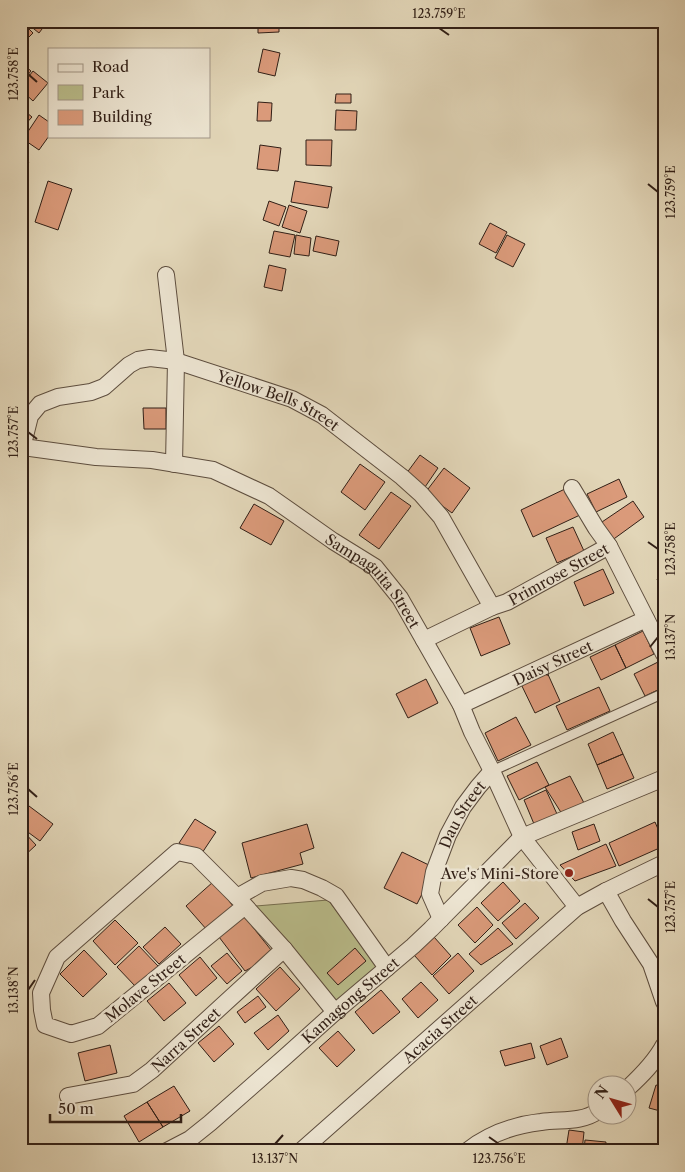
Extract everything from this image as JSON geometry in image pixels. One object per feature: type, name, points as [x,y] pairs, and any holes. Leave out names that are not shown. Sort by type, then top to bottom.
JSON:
[{"type":"street","points":[[166,275],[176,361],[174,464]]},
{"type":"street","name":"Yellow Bells Street","points":[[22,450],[30,416],[40,404],[58,397],[91,392],[104,387],[129,365],[138,360],[150,358],[176,361],[292,399],[322,415],[421,494],[441,517],[492,608]]},
{"type":"street","name":"Sampaguita Street","points":[[22,450],[152,460],[213,470],[269,496],[333,541],[375,567],[400,598],[460,705],[522,837],[577,907]]},
{"type":"street","points":[[572,488],[609,546]]},
{"type":"street","name":"Primrose Street","points":[[424,640],[507,602],[609,546],[664,654]]},
{"type":"street","name":"Daisy Street","points":[[460,705],[646,619]]},
{"type":"street","name":"Dau Street","points":[[441,919],[430,894],[434,872],[448,834],[462,807],[492,772]]},
{"type":"street","points":[[522,837],[664,778]]},
{"type":"street","name":"Kamagong Street","points":[[167,1151],[190,1139],[210,1123],[334,1012],[413,946],[522,837]]},
{"type":"street","name":"Molave Street","points":[[177,852],[196,856],[241,902],[98,1026],[71,1034],[45,1025],[41,994],[57,957],[177,852]]},
{"type":"street","name":"Acacia Street","points":[[301,1151],[577,907],[664,863]]},
{"type":"street","points":[[334,1012],[284,949],[241,902],[262,883],[290,878],[303,880],[336,896],[387,968]]},
{"type":"street","points":[[606,891],[651,964],[664,1002]]},
{"type":"street","name":"Narra Street","points":[[68,1096],[133,1084],[152,1070],[284,949]]},
{"type":"street","points":[[638,1078],[664,1045]]},
{"type":"street","points":[[467,1151],[478,1142],[520,1125],[588,1117]]},
{"type":"lane","points":[[492,772],[664,693]]},
{"type":"green space","points":[[328,900],[379,966],[337,1005],[256,906]]},
{"type":"building","points":[[21,21],[33,33],[21,45]]},
{"type":"building","points":[[24,21],[48,21],[39,33]]},
{"type":"building","points":[[258,21],[279,21],[279,32],[258,33]]},
{"type":"building","points":[[263,49],[280,53],[275,76],[258,72]]},
{"type":"building","points":[[23,64],[31,71],[21,83],[21,66]]},
{"type":"building","points":[[33,71],[48,83],[33,101],[21,90],[21,86]]},
{"type":"building","points":[[336,94],[351,94],[351,103],[335,103]]},
{"type":"building","points":[[258,102],[272,103],[271,121],[257,121]]},
{"type":"building","points":[[21,108],[32,117],[21,129]]},
{"type":"building","points":[[336,110],[357,111],[356,130],[335,130]]},
{"type":"building","points":[[39,115],[48,121],[48,137],[39,150],[23,139]]},
{"type":"building","points":[[306,140],[332,140],[331,166],[306,165]]},
{"type":"building","points":[[260,145],[281,148],[278,171],[257,169]]},
{"type":"building","points":[[21,156],[29,162],[21,172]]},
{"type":"building","points":[[48,181],[72,189],[58,230],[35,222]]},
{"type":"building","points":[[295,181],[332,187],[328,208],[291,202]]},
{"type":"building","points":[[269,201],[286,207],[279,226],[263,220]]},
{"type":"building","points":[[289,205],[307,211],[300,233],[282,227]]},
{"type":"building","points":[[490,223],[507,232],[496,253],[479,244]]},
{"type":"building","points":[[274,231],[295,235],[290,257],[269,253]]},
{"type":"building","points":[[296,235],[311,238],[309,256],[294,254]]},
{"type":"building","points":[[507,235],[525,244],[513,267],[495,258]]},
{"type":"building","points":[[316,236],[339,241],[336,256],[313,251]]},
{"type":"building","points":[[269,265],[286,269],[282,291],[264,287]]},
{"type":"building","points":[[143,408],[166,408],[166,429],[144,429]]},
{"type":"building","points":[[420,455],[438,468],[425,487],[406,474]]},
{"type":"building","points":[[360,464],[385,482],[365,510],[341,492]]},
{"type":"building","points":[[444,468],[470,488],[452,513],[425,493]]},
{"type":"building","points":[[619,479],[627,497],[596,512],[587,494]]},
{"type":"building","points":[[567,488],[580,515],[533,537],[521,510]]},
{"type":"building","points":[[391,492],[411,506],[379,549],[359,535]]},
{"type":"building","points":[[633,501],[644,517],[611,541],[599,524]]},
{"type":"building","points":[[254,504],[284,521],[271,545],[240,528]]},
{"type":"building","points":[[573,527],[584,551],[557,563],[546,538]]},
{"type":"building","points":[[603,569],[614,593],[584,606],[574,582]]},
{"type":"building","points":[[664,577],[664,596],[657,579]]},
{"type":"building","points":[[499,617],[510,644],[481,656],[470,628]]},
{"type":"building","points":[[643,631],[654,654],[626,668],[615,645]]},
{"type":"building","points":[[615,645],[626,668],[601,680],[590,657]]},
{"type":"building","points":[[660,661],[664,670],[664,687],[645,696],[634,674]]},
{"type":"building","points":[[546,670],[560,701],[535,713],[520,682]]},
{"type":"building","points":[[426,679],[438,703],[408,718],[396,694]]},
{"type":"building","points":[[599,687],[610,711],[567,730],[556,706]]},
{"type":"building","points":[[516,717],[531,745],[498,761],[485,733]]},
{"type":"building","points":[[613,732],[623,754],[597,765],[588,744]]},
{"type":"building","points":[[623,754],[634,778],[607,789],[597,765]]},
{"type":"building","points":[[537,762],[549,785],[519,800],[507,776]]},
{"type":"building","points":[[570,776],[584,803],[562,814],[545,787]]},
{"type":"building","points":[[546,790],[557,814],[534,824],[524,800]]},
{"type":"building","points":[[29,806],[53,824],[40,841],[21,827],[21,817]]},
{"type":"building","points":[[195,819],[216,832],[200,856],[179,843]]},
{"type":"building","points":[[655,822],[664,846],[619,866],[609,843]]},
{"type":"building","points":[[307,824],[314,848],[300,853],[303,864],[251,878],[242,843]]},
{"type":"building","points":[[594,824],[600,841],[578,850],[572,832]]},
{"type":"building","points":[[23,831],[36,845],[21,859],[21,833]]},
{"type":"building","points":[[606,844],[616,866],[575,881],[560,865]]},
{"type":"building","points":[[402,852],[435,868],[417,904],[384,888]]},
{"type":"building","points":[[213,882],[234,907],[207,930],[186,906]]},
{"type":"building","points":[[503,882],[520,901],[498,921],[481,903]]},
{"type":"building","points":[[525,903],[539,918],[516,939],[502,923]]},
{"type":"building","points":[[477,907],[493,925],[475,943],[458,925]]},
{"type":"building","points":[[244,916],[275,955],[245,971],[219,937]]},
{"type":"building","points":[[115,920],[138,943],[115,965],[93,941]]},
{"type":"building","points":[[165,927],[181,944],[159,964],[143,947]]},
{"type":"building","points":[[498,928],[513,944],[481,965],[469,954]]},
{"type":"building","points":[[434,937],[451,956],[432,975],[414,955]]},
{"type":"building","points":[[139,946],[158,966],[136,987],[117,967]]},
{"type":"building","points":[[355,948],[366,961],[338,985],[327,973]]},
{"type":"building","points":[[84,950],[107,974],[83,997],[60,974]]},
{"type":"building","points":[[227,953],[242,971],[227,984],[211,966]]},
{"type":"building","points":[[458,953],[474,971],[449,994],[433,976]]},
{"type":"building","points":[[200,957],[217,978],[196,996],[179,975]]},
{"type":"building","points":[[280,967],[300,989],[276,1011],[256,989]]},
{"type":"building","points":[[421,982],[438,1000],[418,1018],[402,999]]},
{"type":"building","points":[[169,983],[186,1003],[164,1021],[147,1001]]},
{"type":"building","points":[[381,990],[400,1012],[373,1034],[355,1012]]},
{"type":"building","points":[[258,996],[266,1007],[245,1023],[237,1012]]},
{"type":"building","points":[[278,1015],[289,1031],[268,1050],[254,1033]]},
{"type":"building","points":[[219,1026],[234,1044],[214,1062],[198,1043]]},
{"type":"building","points":[[338,1031],[355,1050],[337,1067],[319,1048]]},
{"type":"building","points":[[561,1038],[568,1057],[547,1065],[540,1046]]},
{"type":"building","points":[[531,1043],[535,1058],[505,1066],[500,1051]]},
{"type":"building","points":[[110,1045],[117,1073],[85,1081],[78,1053]]},
{"type":"building","points":[[656,1085],[664,1087],[664,1112],[649,1108]]},
{"type":"building","points":[[174,1086],[190,1111],[163,1127],[147,1102]]},
{"type":"building","points":[[147,1102],[163,1127],[139,1142],[124,1116]]},
{"type":"building","points":[[569,1130],[584,1132],[582,1151],[566,1149]]},
{"type":"building","points":[[585,1140],[606,1142],[605,1151],[584,1151]]},
{"type":"place","name":"Ave's Mini-Store","points":[[569,873]]}]
